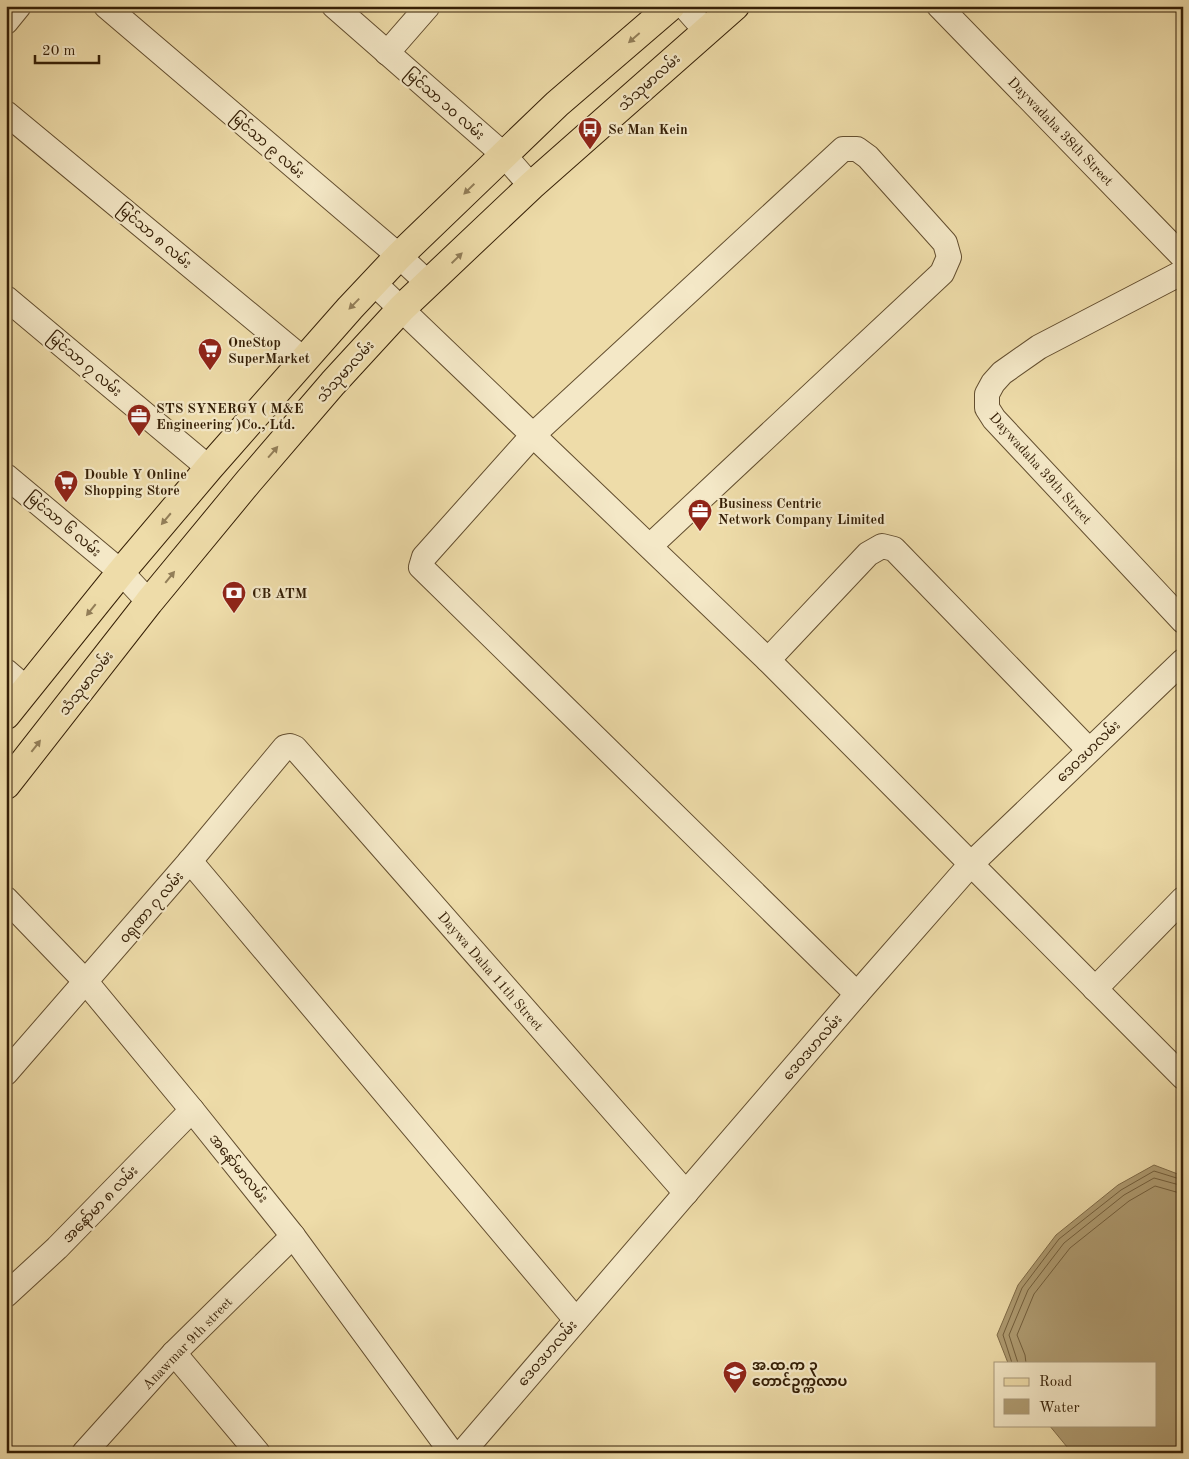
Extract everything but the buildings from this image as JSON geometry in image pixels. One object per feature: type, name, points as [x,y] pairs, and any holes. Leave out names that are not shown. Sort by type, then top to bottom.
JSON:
[{"type":"main road","points":[[6,715],[121,572],[209,468],[304,359],[399,256],[557,104],[671,6]]},
{"type":"main road","name":"သံသုမာလမ်း","points":[[6,784],[149,602],[248,482],[327,390],[402,308],[531,186],[735,6]]},
{"type":"street","points":[[6,22],[19,6]]},
{"type":"street","name":"မြင်သာ ၉ လမ်း","points":[[106,6],[399,256],[429,284]]},
{"type":"street","name":"မြင်သာ ၁၀ လမ်း","points":[[334,6],[504,155],[531,186]]},
{"type":"street","points":[[387,53],[428,6]]},
{"type":"street","points":[[684,6],[706,31]]},
{"type":"street","name":"Daywadaha 38th Street","points":[[939,6],[1183,257]]},
{"type":"street","name":"မြင်သာ ၈ လမ်း","points":[[6,113],[304,359]]},
{"type":"street","points":[[650,546],[942,273],[949,257],[945,243],[868,157],[857,149],[843,149],[534,434],[424,557],[421,567],[857,994]]},
{"type":"street","name":"Daywadaha 39th Street","points":[[1183,272],[1039,347],[1002,372],[987,394],[988,408],[994,419],[1183,621]]},
{"type":"street","points":[[375,284],[534,434],[768,660],[1183,1077]]},
{"type":"street","name":"မြင်သာ ၇ လမ်း","points":[[6,298],[209,468]]},
{"type":"street","name":"မြင်သာ ၆ လမ်း","points":[[6,476],[121,572],[149,602]]},
{"type":"street","points":[[768,660],[868,554],[882,546],[894,549],[1089,750]]},
{"type":"street","name":"ဒေဝဒဟလမ်း","points":[[462,1453],[971,864],[1183,661]]},
{"type":"street","points":[[6,671],[27,689]]},
{"type":"street","name":"၀ရုဏာ ၇ လမ်း","points":[[6,1072],[190,861],[285,747],[295,748]]},
{"type":"street","name":"Daywa Daha 11th Street","points":[[295,748],[686,1193]]},
{"type":"street","points":[[190,861],[576,1320]]},
{"type":"street","points":[[1095,988],[1183,899]]},
{"type":"street","name":"အနော်မာလမ်း","points":[[6,900],[86,982],[192,1110],[293,1236],[452,1453]]},
{"type":"street","name":"အနော်မာ ၈ လမ်း","points":[[6,1295],[57,1248],[192,1110]]},
{"type":"street","name":"Anawmar 9th street","points":[[84,1453],[174,1353],[293,1236]]},
{"type":"street","points":[[174,1353],[258,1453]]},
{"type":"water","points":[[1154,1165],[1183,1176],[1183,1453],[1072,1453],[1050,1426],[1156,1426],[1156,1362],[1008,1362],[997,1335],[1018,1285],[1056,1235],[1118,1185]]},
{"type":"place","name":"Se Man Kein","points":[[590,150]]},
{"type":"place","name":"OneStop SuperMarket","points":[[210,371]]},
{"type":"place","name":"STS SYNERGY ( M&E Engineering )Co., Ltd.","points":[[139,437]]},
{"type":"place","name":"Double Y Online Shopping Store","points":[[66,503]]},
{"type":"place","name":"Business Centric Network Company Limited","points":[[700,532]]},
{"type":"place","name":"CB ATM","points":[[234,614]]},
{"type":"place","name":"အ.ထ.က ၃ တောင်ဥက္ကလာပ","points":[[735,1394]]}]
